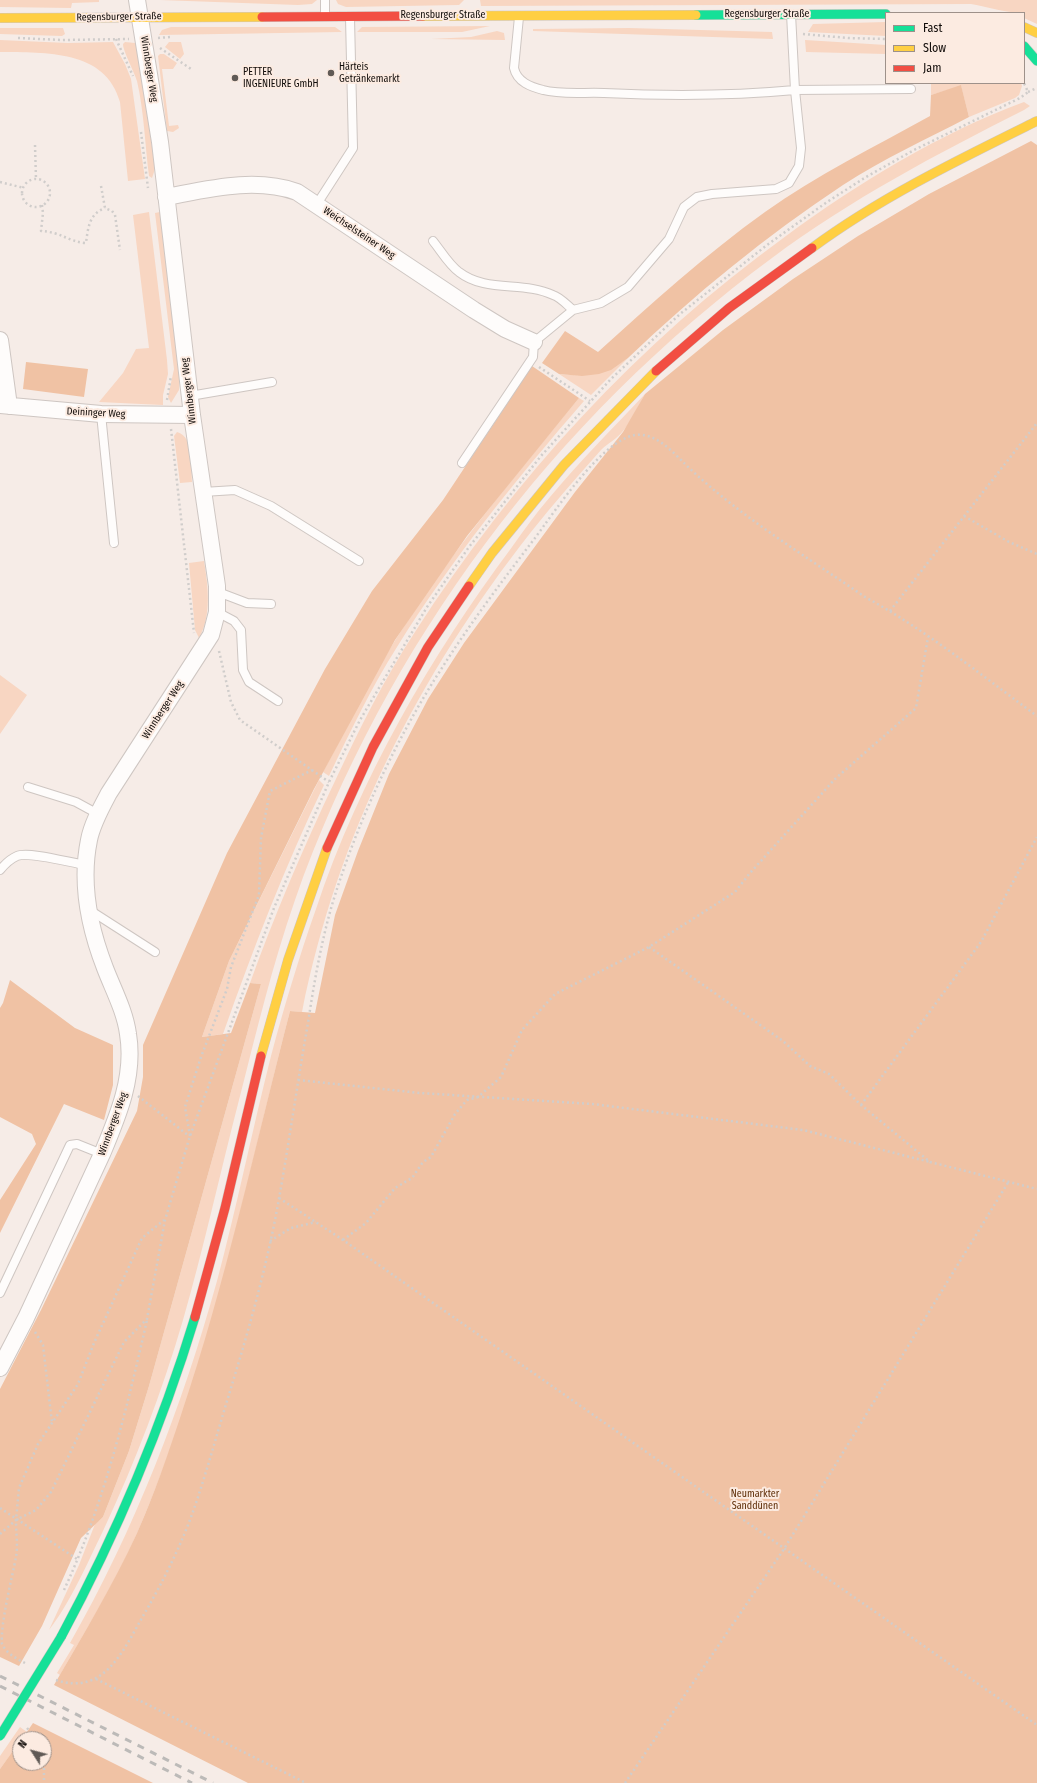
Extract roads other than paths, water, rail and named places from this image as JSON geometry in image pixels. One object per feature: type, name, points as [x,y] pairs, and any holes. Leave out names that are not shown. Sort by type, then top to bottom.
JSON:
[{"type":"main road","name":"Regensburger Straße","points":[[0,18],[885,14]]},
{"type":"main road","points":[[1025,27],[1037,33]]},
{"type":"main road","points":[[1025,47],[1037,61]]},
{"type":"main road","points":[[0,1736],[62,1638],[104,1554],[140,1475],[172,1391],[194,1323],[217,1240],[273,1013],[309,895],[335,826],[361,768],[388,714],[441,626],[491,554],[568,460],[630,394],[697,335],[788,264],[860,215],[909,187],[1037,122]]},
{"type":"street","name":"Winnberger Weg","points":[[2,1359],[26,1318],[102,1154],[114,1126],[126,1087],[130,1054],[125,1018],[94,940],[88,908],[86,865],[89,840],[98,814],[109,793],[198,657],[213,629],[218,592],[192,415],[166,197],[145,46],[137,0]]},
{"type":"street","name":"Weichselsteiner Weg","points":[[166,197],[226,186],[270,185],[297,192],[481,314],[505,329],[534,342]]},
{"type":"street","points":[[0,340],[5,406]]},
{"type":"street","name":"Deininger Weg","points":[[5,406],[101,414],[192,415]]},
{"type":"lane","points":[[325,0],[325,16]]},
{"type":"lane","points":[[462,463],[530,361],[534,353],[534,342],[573,310],[601,303],[628,286],[669,239],[684,207],[697,197],[712,194],[776,189],[789,184],[799,166],[801,148],[795,90],[791,14]]},
{"type":"lane","points":[[519,15],[514,68],[515,75],[522,82],[546,91],[656,95],[742,95],[795,90],[911,89]]},
{"type":"lane","points":[[317,204],[353,148],[350,16]]},
{"type":"lane","points":[[433,241],[458,272],[471,280],[489,284],[531,288],[554,295],[573,310]]},
{"type":"lane","points":[[190,396],[272,382]]},
{"type":"lane","points":[[101,414],[114,543]]},
{"type":"lane","points":[[203,492],[235,490],[271,506],[359,561]]},
{"type":"lane","points":[[218,592],[247,603],[270,604]]},
{"type":"lane","points":[[216,612],[234,621],[241,630],[243,670],[249,682],[278,701]]},
{"type":"lane","points":[[28,787],[76,802],[98,814]]},
{"type":"lane","points":[[0,870],[7,862],[19,855],[44,857],[69,863],[86,865]]},
{"type":"lane","points":[[88,908],[155,952]]},
{"type":"lane","points":[[0,1293],[70,1145],[77,1144],[102,1154]]},
{"type":"railway","points":[[0,1676],[213,1783]]},
{"type":"railway","points":[[0,1686],[192,1783]]},
{"type":"place","name":"Härteis Getränkemarkt","points":[[331,73]]},
{"type":"place","name":"PETTER INGENIEURE GmbH","points":[[235,78]]},
{"type":"park label","name":"Neumarkter Sanddünen","points":[[755,1500]]}]
